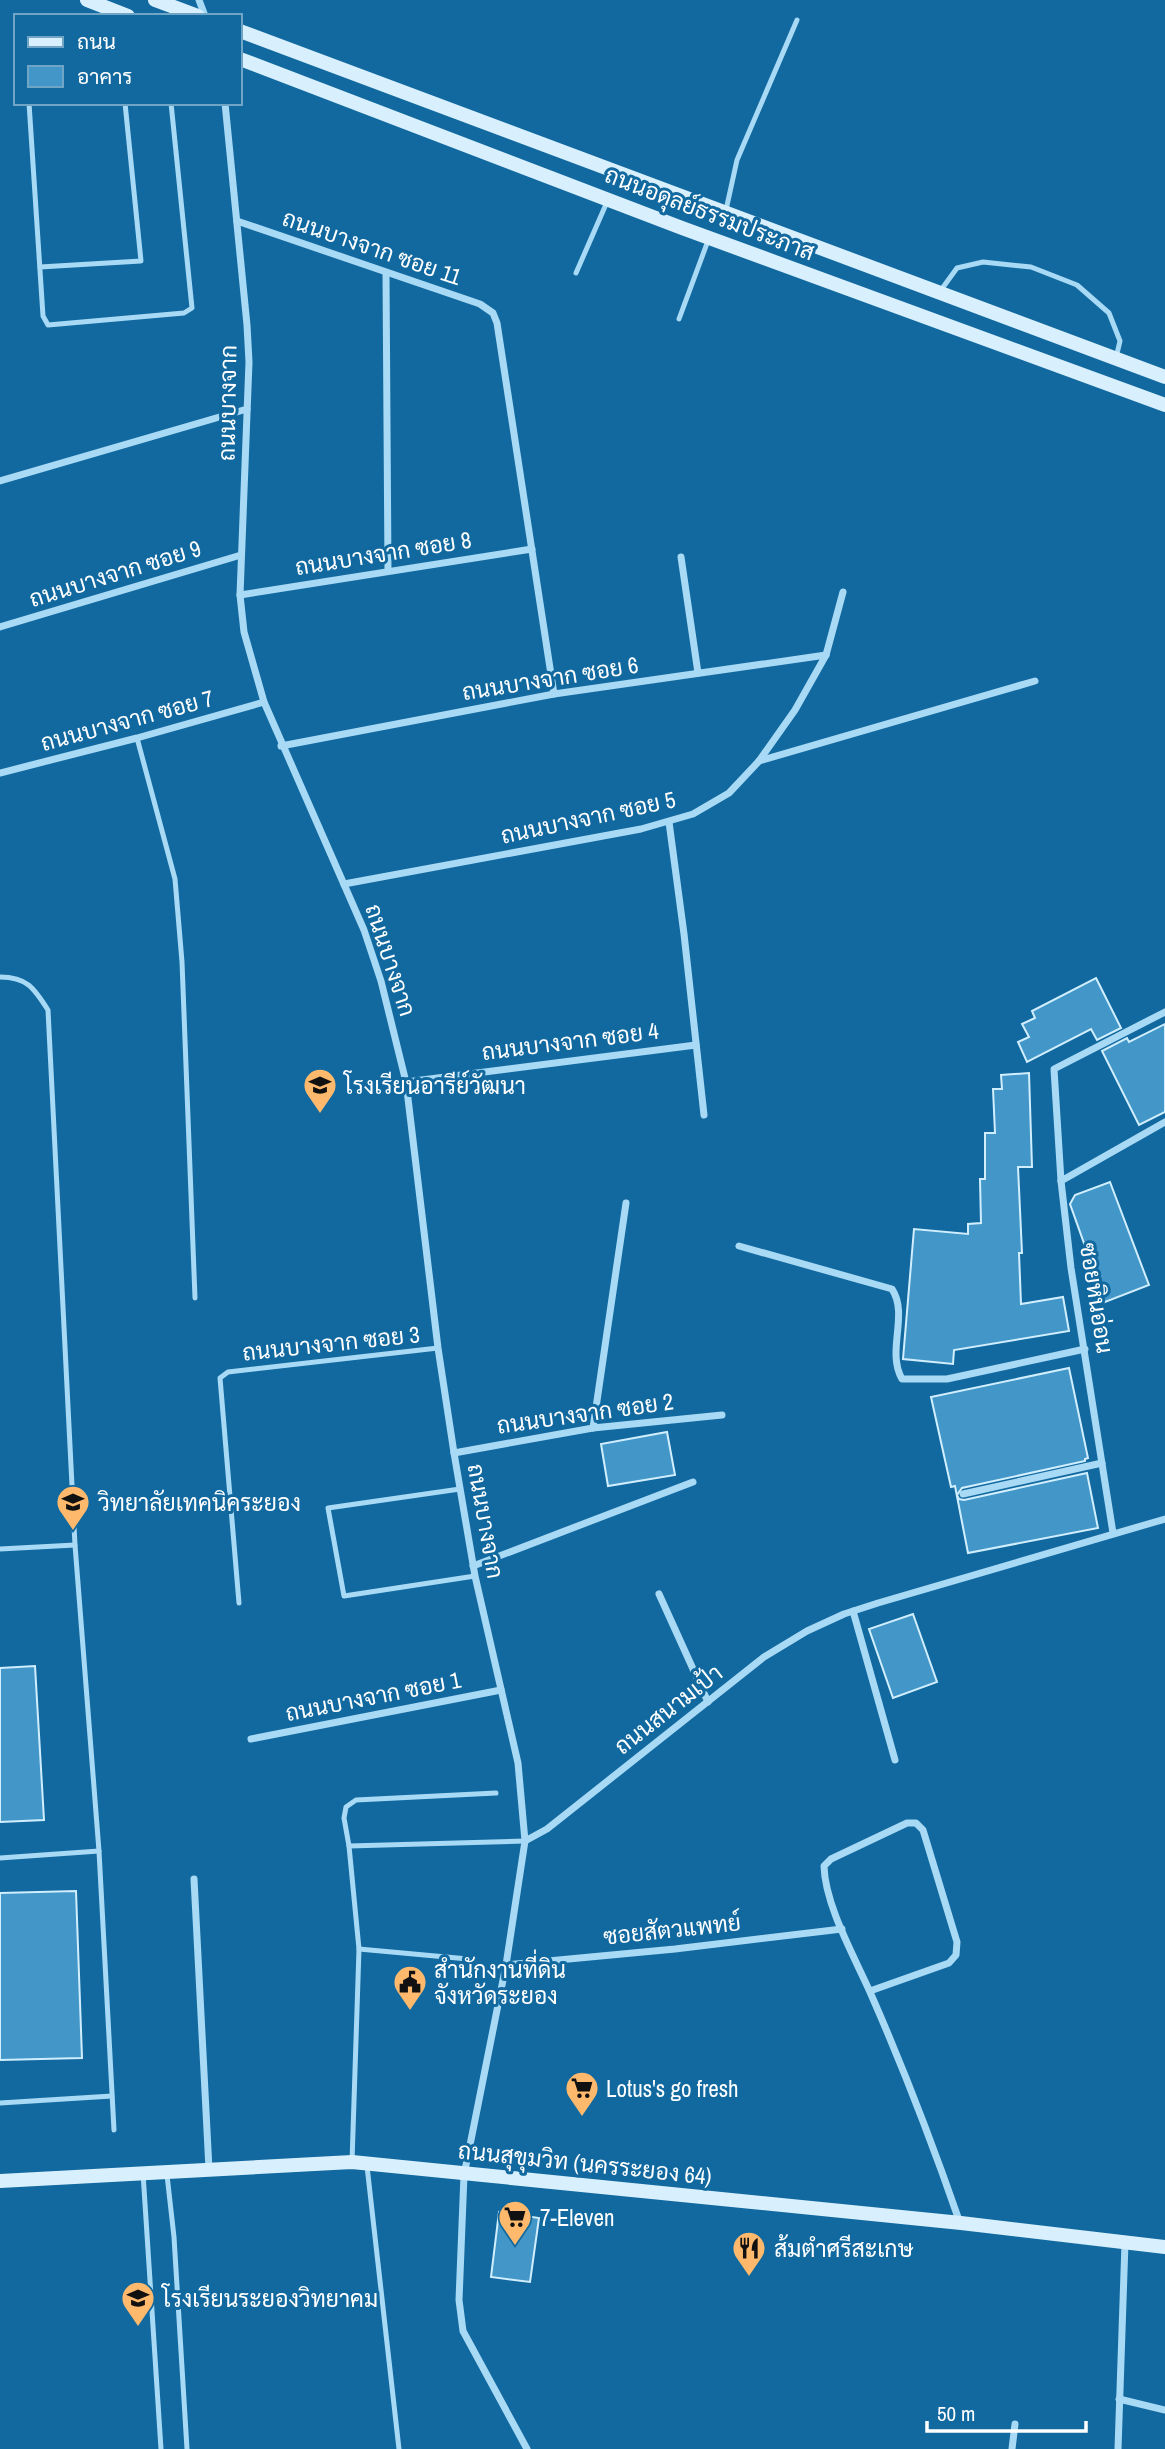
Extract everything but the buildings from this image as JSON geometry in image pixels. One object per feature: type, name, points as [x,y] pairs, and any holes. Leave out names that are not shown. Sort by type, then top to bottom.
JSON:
[{"type":"street","points":[[87,0],[123,14]]},
{"type":"street","points":[[155,0],[193,14]]},
{"type":"street","name":"ถนนอดุลย์ธรรมประภาส","points":[[242,32],[1165,377]]},
{"type":"street","name":"ถนนอดุลย์ธรรมประภาส","points":[[242,60],[709,238],[1165,405]]},
{"type":"street","name":"ถนนบางจาก","points":[[225,105],[247,325],[247,410],[240,594],[244,632],[264,702],[281,746],[364,930],[381,981],[406,1082],[438,1348],[454,1453],[475,1576],[518,1763],[525,1841]]},
{"type":"street","name":"ถนนบางจาก ซอย 11","points":[[237,221],[480,304],[493,313],[497,323],[531,549]]},
{"type":"street","points":[[386,274],[388,571]]},
{"type":"street","points":[[1013,349],[1021,323]]},
{"type":"street","points":[[0,481],[247,410]]},
{"type":"street","points":[[531,549],[554,694]]},
{"type":"street","name":"ถนนบางจาก ซอย 8","points":[[240,594],[531,549]]},
{"type":"street","name":"ถนนบางจาก ซอย 9","points":[[0,628],[241,555]]},
{"type":"street","points":[[681,556],[698,673]]},
{"type":"street","name":"ถนนบางจาก ซอย 5","points":[[344,884],[641,829],[692,814],[729,793],[759,761],[795,710],[826,655],[843,592]]},
{"type":"street","name":"ถนนบางจาก ซอย 6","points":[[281,746],[554,694],[826,655]]},
{"type":"street","points":[[759,761],[1035,681]]},
{"type":"street","name":"ถนนบางจาก ซอย 7","points":[[0,773],[264,702]]},
{"type":"street","points":[[669,822],[704,1115]]},
{"type":"street","name":"ซอยหินอ่อน","points":[[1112,1533],[1071,1268],[1061,1181],[1054,1069],[1165,1012]]},
{"type":"street","name":"ถนนบางจาก ซอย 4","points":[[406,1082],[696,1045]]},
{"type":"street","points":[[1061,1181],[1165,1122]]},
{"type":"street","points":[[593,1428],[626,1203]]},
{"type":"street","points":[[739,1246],[892,1289],[898,1298],[895,1367],[902,1379],[947,1379],[1085,1349]]},
{"type":"street","name":"ถนนบางจาก ซอย 2","points":[[454,1453],[593,1428],[722,1415]]},
{"type":"street","points":[[963,1494],[1102,1463]]},
{"type":"street","points":[[473,1566],[693,1482]]},
{"type":"street","name":"ถนนสนามเป้า","points":[[525,1841],[547,1829],[764,1657],[807,1630],[853,1611],[1165,1519]]},
{"type":"street","points":[[659,1594],[708,1702]]},
{"type":"street","points":[[853,1611],[895,1759]]},
{"type":"street","name":"ถนนบางจาก ซอย 1","points":[[251,1739],[501,1690]]},
{"type":"street","points":[[870,1991],[949,1964],[956,1955],[957,1942],[923,1830],[916,1823],[907,1823],[831,1859],[824,1866],[824,1877],[842,1929],[910,2088],[961,2223]]},
{"type":"street","points":[[525,1841],[506,1965],[464,2175],[459,2300],[463,2331],[527,2449]]},
{"type":"street","points":[[194,1879],[209,2169]]},
{"type":"street","name":"ซอยสัตวแพทย์","points":[[506,1965],[842,1929]]},
{"type":"street","name":"ถนนสุขุมวิท (นครระยอง 64)","points":[[0,2181],[359,2162],[464,2175],[961,2223],[1165,2247]]},
{"type":"street","points":[[1118,2449],[1125,2243]]},
{"type":"street","points":[[1119,2399],[1165,2410]]},
{"type":"street","points":[[1012,2449],[1015,2424]]},
{"type":"lane","points":[[726,213],[737,160],[797,20]]},
{"type":"lane","points":[[29,105],[43,316],[48,325],[190,311],[193,305],[171,105]]},
{"type":"lane","points":[[40,267],[141,261],[125,105]]},
{"type":"lane","points":[[576,273],[608,200]]},
{"type":"lane","points":[[679,319],[709,238]]},
{"type":"lane","points":[[939,293],[957,268],[983,262],[1031,267],[1077,285],[1109,313],[1120,341],[1116,359]]},
{"type":"lane","points":[[137,738],[175,879],[182,962],[195,1298]]},
{"type":"lane","points":[[0,977],[18,977],[37,992],[48,1010],[75,1545],[99,1851],[114,2130]]},
{"type":"lane","name":"ถนนบางจาก ซอย 3","points":[[239,1604],[219,1377],[228,1372],[438,1348]]},
{"type":"lane","points":[[460,1489],[328,1508],[344,1596],[475,1576]]},
{"type":"lane","points":[[0,1549],[75,1545]]},
{"type":"lane","points":[[399,2449],[359,2162],[359,1950],[344,1818],[346,1807],[356,1800],[496,1793]]},
{"type":"lane","points":[[349,1846],[525,1841]]},
{"type":"lane","points":[[0,1858],[99,1851]]},
{"type":"lane","points":[[359,1950],[468,1959]]},
{"type":"lane","points":[[0,2103],[112,2096]]},
{"type":"lane","points":[[166,2172],[174,2236],[187,2449]]},
{"type":"lane","points":[[143,2173],[161,2449]]},
{"type":"place","name":"โรงเรียนอารีย์วัฒนา","points":[[320,1115]]},
{"type":"place","name":"วิทยาลัยเทคนิคระยอง","points":[[73,1532]]},
{"type":"place","name":"สำนักงานที่ดิน จังหวัดระยอง","points":[[410,2012]]},
{"type":"place","name":"Lotus's go fresh","points":[[582,2118]]},
{"type":"place","name":"7-Eleven","points":[[515,2247]]},
{"type":"place","name":"ส้มตำศรีสะเกษ","points":[[749,2278]]},
{"type":"place","name":"โรงเรียนระยองวิทยาคม","points":[[138,2328]]}]
